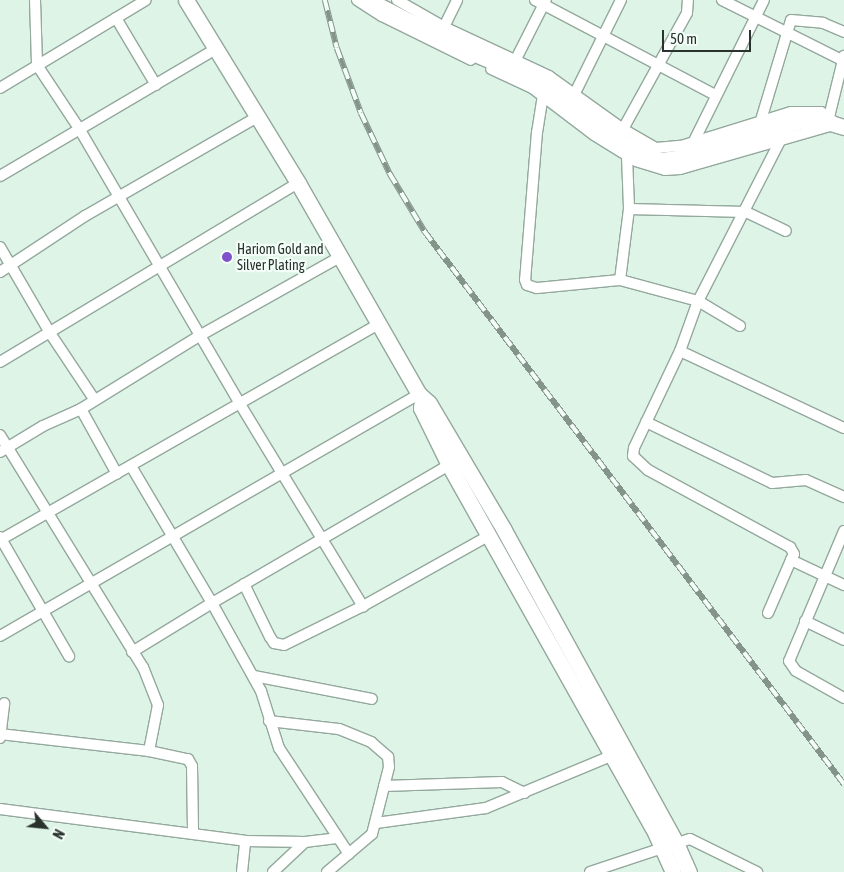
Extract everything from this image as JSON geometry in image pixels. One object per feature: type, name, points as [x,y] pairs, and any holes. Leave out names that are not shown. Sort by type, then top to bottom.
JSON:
[{"type":"street","points":[[35,0],[37,65],[80,130],[240,404],[363,606]]},
{"type":"street","points":[[0,88],[146,0]]},
{"type":"street","points":[[186,0],[298,183],[338,258],[420,396],[421,408],[449,465],[618,753],[669,845],[689,872]]},
{"type":"street","points":[[357,0],[424,38],[543,95],[627,156],[648,167],[680,169],[782,139],[818,132],[837,123]]},
{"type":"street","points":[[368,0],[468,51],[540,81],[623,143],[650,157],[674,160],[800,121],[812,119],[837,123]]},
{"type":"street","points":[[397,0],[444,27],[549,76],[623,130],[656,148],[668,149],[761,120],[808,111],[821,112],[837,123]]},
{"type":"street","points":[[444,27],[457,0]]},
{"type":"street","points":[[574,95],[621,0]]},
{"type":"street","points":[[623,130],[687,13],[688,0]]},
{"type":"street","points":[[722,0],[843,59],[837,123]]},
{"type":"street","points":[[694,141],[715,94],[764,0]]},
{"type":"street","points":[[515,61],[542,2],[602,36],[715,94]]},
{"type":"street","points":[[116,18],[156,86]]},
{"type":"street","points":[[761,120],[786,30],[791,20],[798,18],[844,32]]},
{"type":"street","points":[[0,176],[216,49]]},
{"type":"street","points":[[543,95],[537,132],[525,280],[527,285],[537,288],[620,280],[698,301],[740,326]]},
{"type":"street","points":[[0,272],[119,196],[257,117]]},
{"type":"street","points":[[768,613],[794,554],[790,547],[638,462],[633,456],[634,448],[680,351],[698,301],[746,212],[782,139]]},
{"type":"street","points":[[620,280],[629,209],[627,156]]},
{"type":"street","points":[[0,362],[298,183]]},
{"type":"street","points":[[629,209],[746,212],[786,231]]},
{"type":"street","points":[[0,247],[50,333],[94,399]]},
{"type":"street","points":[[4,450],[43,426],[81,409],[94,399],[201,335],[338,258]]},
{"type":"street","points":[[70,656],[44,609],[0,539],[50,514],[378,324]]},
{"type":"street","points":[[680,351],[844,428]]},
{"type":"street","points":[[0,636],[169,536],[420,396]]},
{"type":"street","points":[[420,396],[429,402],[504,530],[618,753]]},
{"type":"street","points":[[81,409],[117,474]]},
{"type":"street","points":[[646,422],[772,484],[806,480],[844,497]]},
{"type":"street","points":[[0,435],[4,450],[50,514],[89,583],[143,667],[158,705],[148,751]]},
{"type":"street","points":[[132,652],[321,537],[449,465]]},
{"type":"street","points":[[131,466],[169,536],[212,603],[254,676],[279,748],[349,854]]},
{"type":"street","points":[[844,531],[791,655],[791,666],[844,698]]},
{"type":"street","points":[[244,584],[270,637],[278,645],[292,642],[363,606],[490,535]]},
{"type":"street","points":[[791,560],[844,585]]},
{"type":"street","points":[[805,621],[844,640]]},
{"type":"street","points":[[254,676],[372,699]]},
{"type":"street","points":[[4,703],[0,736],[148,751],[188,759],[192,766],[193,832]]},
{"type":"street","points":[[269,721],[340,729],[371,742],[388,757],[376,823],[367,841],[327,872]]},
{"type":"street","points":[[376,823],[466,812],[525,793],[618,753]]},
{"type":"street","points":[[384,786],[502,782],[525,793]]},
{"type":"street","points":[[0,809],[193,832],[244,841],[305,842],[337,838]]},
{"type":"street","points":[[590,872],[690,839],[756,872]]},
{"type":"street","points":[[242,872],[244,841]]},
{"type":"street","points":[[273,872],[305,842]]},
{"type":"street","points":[[669,845],[673,872]]},
{"type":"railway","points":[[325,0],[337,48],[361,113],[390,174],[425,232],[844,784]]},
{"type":"place","name":"Hariom Gold and Silver Plating","points":[[227,257]]}]
